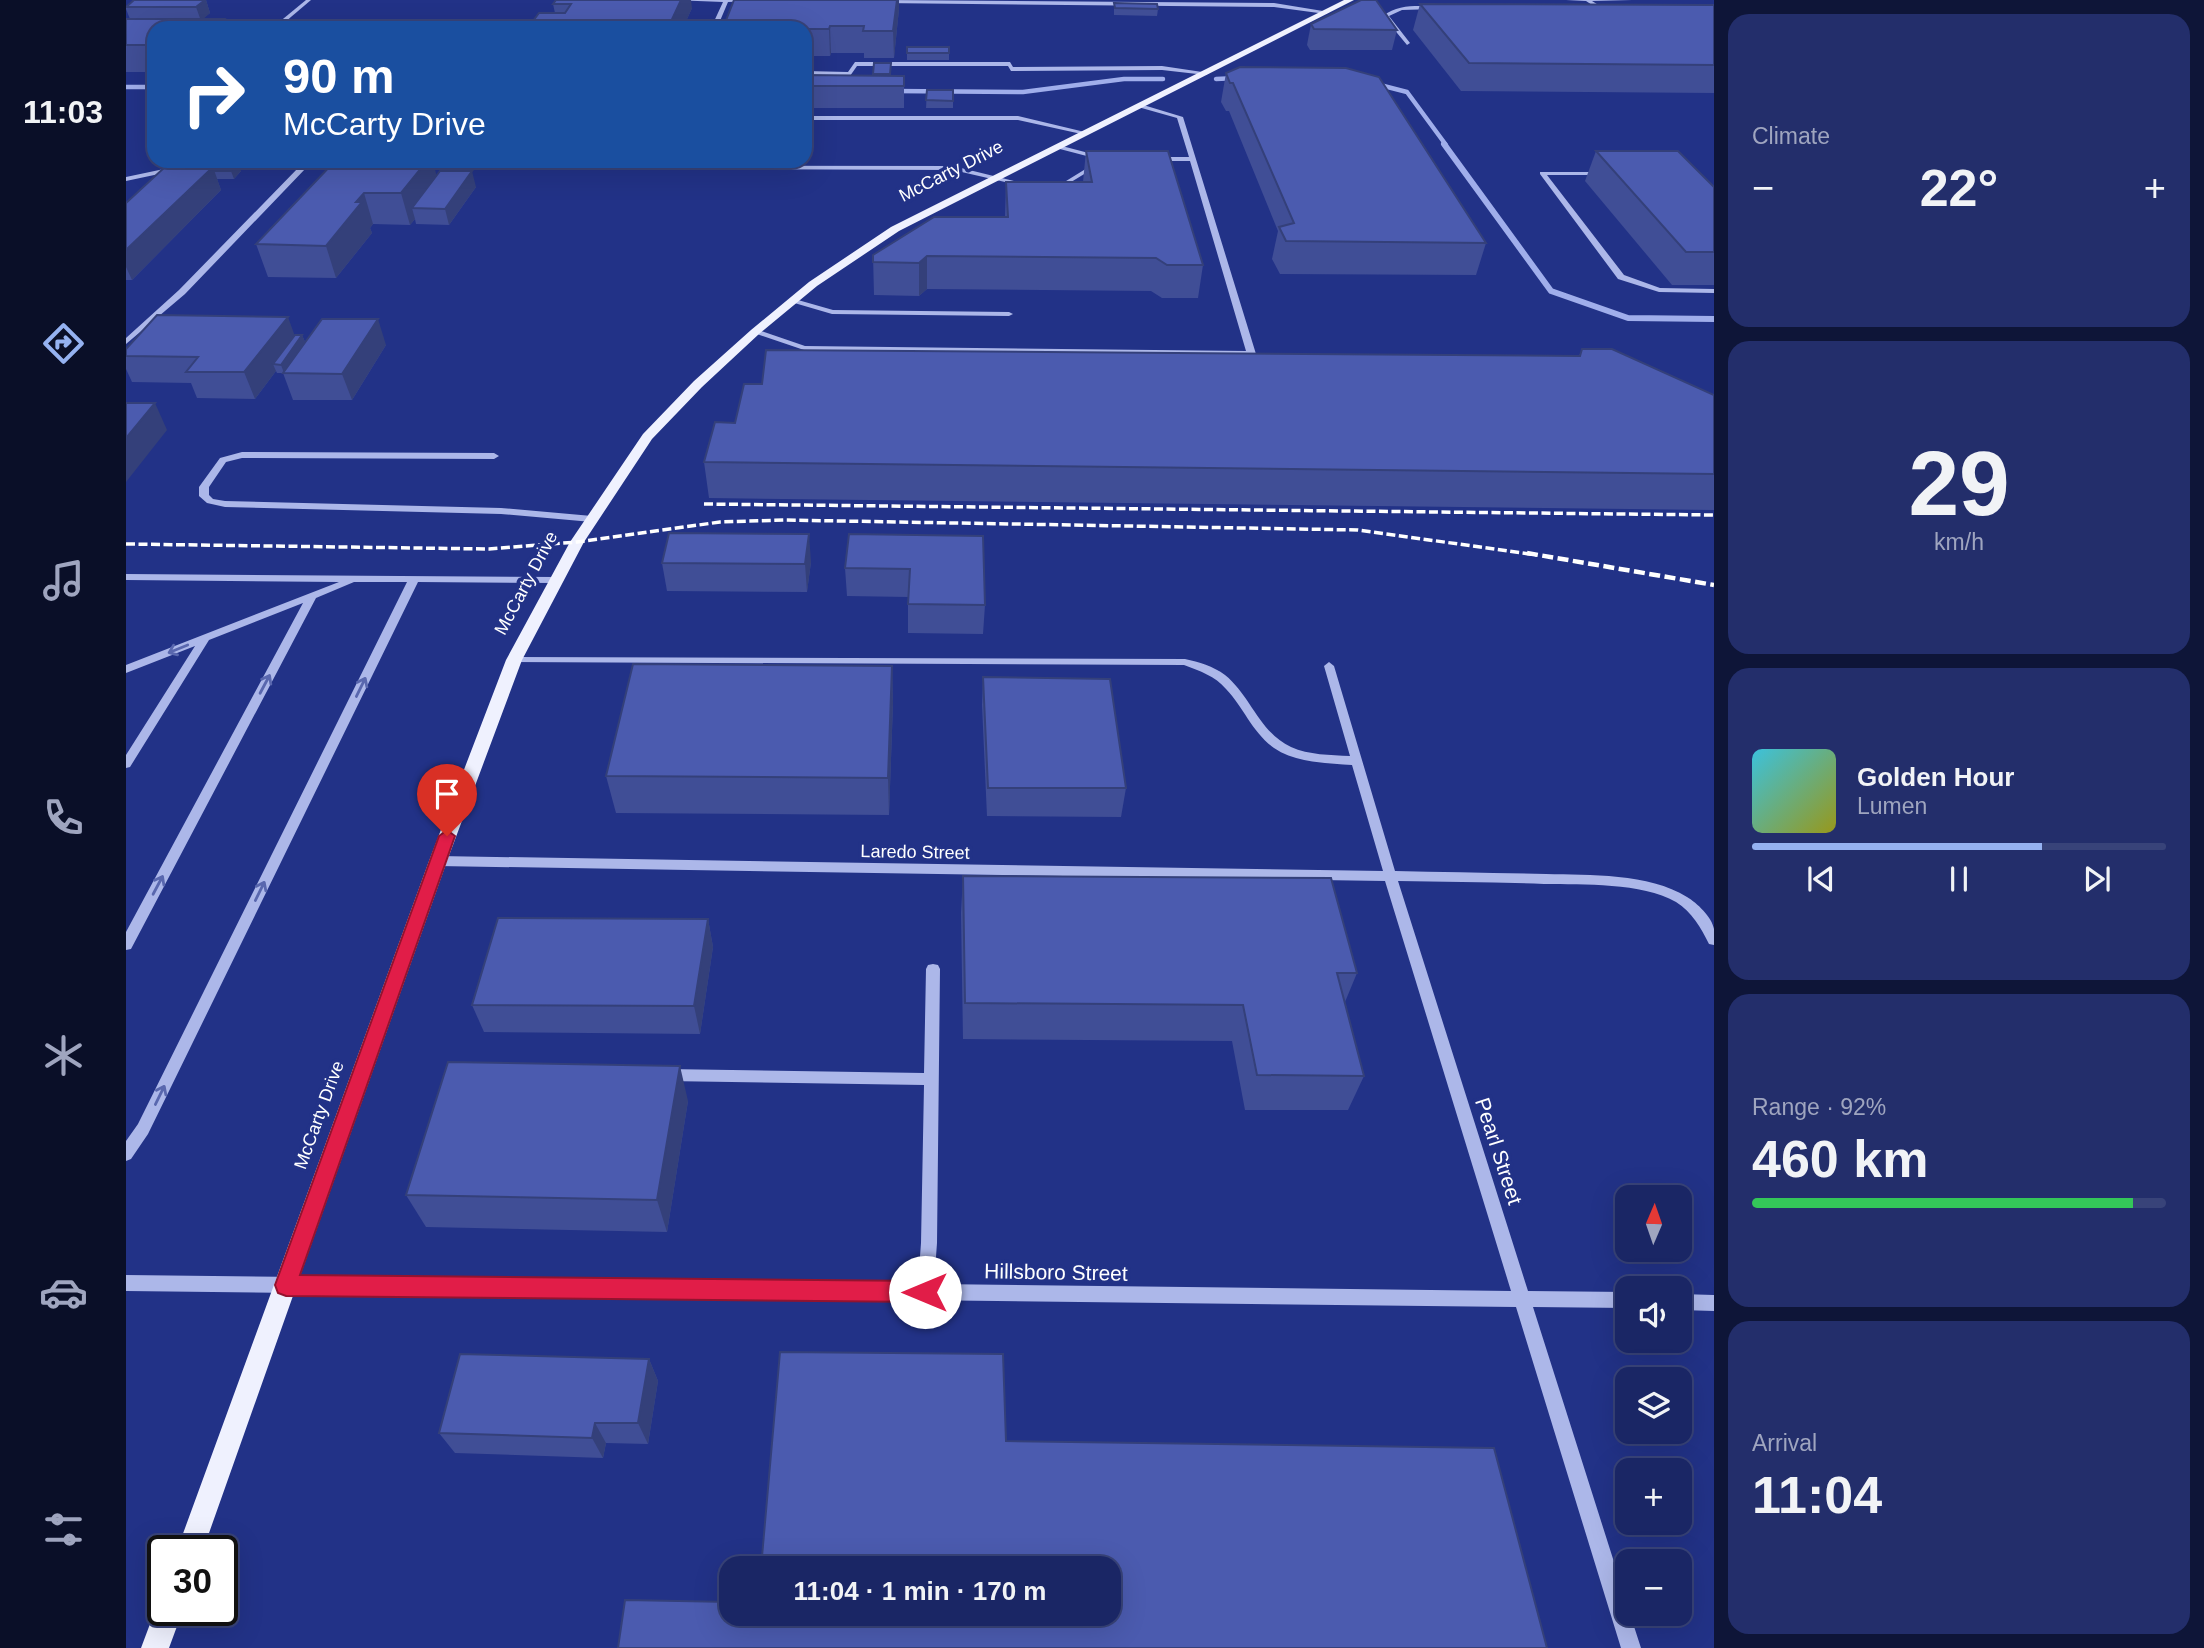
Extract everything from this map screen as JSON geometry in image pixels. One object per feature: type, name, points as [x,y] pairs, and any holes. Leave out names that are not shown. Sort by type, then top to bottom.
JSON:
[{"type":"main road","name":"McCarty Drive","points":[[195,1535],[438,861],[514,660],[592,519],[647,437],[698,384],[755,332],[794,300],[895,229],[1350,0]]},
{"type":"main road","points":[[155,1648],[163,1626]]},
{"type":"street","points":[[284,21],[309,0]]},
{"type":"street","points":[[674,0],[754,1]]},
{"type":"street","points":[[716,21],[727,0]]},
{"type":"street","points":[[1568,0],[1630,0]]},
{"type":"street","points":[[1588,1],[1608,13]]},
{"type":"street","points":[[877,2],[1276,2],[1326,12]]},
{"type":"street","points":[[1417,8],[1425,18]]},
{"type":"street","points":[[1406,43],[1386,16],[1391,11],[1438,8]]},
{"type":"street","points":[[1595,13],[1616,14]]},
{"type":"street","points":[[812,73],[850,74],[855,64],[1010,64],[1011,69],[1162,68],[1206,73]]},
{"type":"street","points":[[1140,106],[1180,117],[1251,354]]},
{"type":"street","points":[[812,118],[1018,118],[1086,133]]},
{"type":"street","points":[[812,167],[953,168],[1053,191],[1106,159],[1058,147]]},
{"type":"street","points":[[1143,159],[1192,159]]},
{"type":"street","points":[[126,179],[178,168]]},
{"type":"street","points":[[126,342],[182,292],[302,168]]},
{"type":"street","points":[[1610,173],[1542,173],[1621,277],[1659,290],[1714,291]]},
{"type":"street","points":[[794,300],[832,312],[1009,314]]},
{"type":"street","points":[[755,332],[804,348],[1265,354]]},
{"type":"street","points":[[494,456],[242,455],[223,460],[204,487],[204,496],[210,501],[225,504],[501,511],[592,519]]},
{"type":"street","points":[[126,577],[557,580]]},
{"type":"street","points":[[126,669],[356,579]]},
{"type":"street","points":[[126,1154],[143,1129],[414,579]]},
{"type":"street","points":[[126,945],[312,596]]},
{"type":"street","points":[[126,764],[206,637]]},
{"type":"street","points":[[514,660],[1185,662],[1208,667],[1227,681],[1252,719],[1279,746],[1306,757],[1357,761]]},
{"type":"street","name":"Pearl Street","points":[[1329,666],[1391,878],[1524,1297],[1631,1648]]},
{"type":"street","name":"Laredo Street","points":[[438,861],[1524,878],[1622,883],[1676,896],[1702,917],[1714,940]]},
{"type":"street","points":[[925,1292],[929,1243],[933,969]]},
{"type":"street","points":[[645,1074],[932,1079]]},
{"type":"street","name":"Hillsboro Street","points":[[126,1283],[1524,1297]]},
{"type":"street","points":[[1524,1297],[1615,1300]]},
{"type":"street","points":[[1692,1302],[1714,1303]]},
{"type":"building","points":[[134,0],[205,0],[196,7],[126,7]]},
{"type":"building","points":[[556,0],[681,0],[671,21],[533,21],[539,13],[565,13],[571,4],[553,4]]},
{"type":"building","points":[[734,0],[897,0],[893,31],[863,31],[864,26],[812,29],[812,21],[726,21]]},
{"type":"building","points":[[1361,0],[1376,0],[1397,30],[1314,29],[1311,24]]},
{"type":"building","points":[[1114,3],[1157,4],[1158,9],[1115,8]]},
{"type":"building","points":[[1420,4],[1714,5],[1714,65],[1469,63]]},
{"type":"building","points":[[126,19],[224,19],[147,21],[147,45],[126,45]]},
{"type":"building","points":[[907,47],[949,47],[949,53],[907,53]]},
{"type":"building","points":[[874,63],[891,63],[890,74],[873,74]]},
{"type":"building","points":[[1240,67],[1346,68],[1379,77],[1486,243],[1286,241],[1279,227],[1294,223],[1233,83],[1230,83],[1226,73]]},
{"type":"building","points":[[812,75],[904,76],[904,86],[812,86]]},
{"type":"building","points":[[927,90],[953,90],[953,101],[926,100]]},
{"type":"building","points":[[1086,151],[1168,151],[1203,265],[1167,265],[1156,258],[927,256],[919,263],[873,262],[873,255],[934,217],[1008,217],[1006,182],[1092,182]]},
{"type":"building","points":[[1596,151],[1678,151],[1714,187],[1714,252],[1686,252]]},
{"type":"building","points":[[164,168],[212,168],[126,250],[126,203]]},
{"type":"building","points":[[213,168],[234,168],[231,171],[214,171]]},
{"type":"building","points":[[328,168],[421,168],[401,193],[364,193],[356,202],[362,202],[326,246],[256,244]]},
{"type":"building","points":[[440,171],[472,171],[445,209],[412,208]]},
{"type":"building","points":[[157,315],[288,317],[244,372],[186,372],[198,357],[126,356],[126,349]]},
{"type":"building","points":[[322,319],[378,319],[342,374],[283,373]]},
{"type":"building","points":[[295,335],[302,335],[281,365],[273,364]]},
{"type":"building","points":[[1582,349],[1612,349],[1714,395],[1714,474],[704,462],[715,422],[735,423],[744,384],[762,384],[766,350],[1580,356]]},
{"type":"building","points":[[126,403],[155,403],[126,438]]},
{"type":"building","points":[[669,533],[809,534],[805,564],[662,563]]},
{"type":"building","points":[[849,534],[983,536],[985,605],[908,604],[910,569],[845,568]]},
{"type":"building","points":[[633,664],[892,666],[888,778],[606,776]]},
{"type":"building","points":[[983,677],[1110,679],[1126,788],[988,788]]},
{"type":"building","points":[[963,876],[1331,878],[1357,973],[1337,973],[1364,1076],[1257,1075],[1243,1005],[965,1003]]},
{"type":"building","points":[[498,918],[708,919],[694,1006],[472,1005]]},
{"type":"building","points":[[448,1062],[680,1066],[657,1200],[406,1195]]},
{"type":"building","points":[[780,1352],[1003,1354],[1006,1441],[1494,1448],[1547,1648],[618,1648],[625,1600],[719,1602],[719,1626],[1121,1626],[1121,1556],[762,1556]]},
{"type":"building","points":[[460,1354],[649,1359],[638,1423],[595,1423],[592,1438],[439,1433]]},
{"type":"waterway","points":[[1216,79],[1238,78]]},
{"type":"waterway","points":[[892,91],[1023,92],[1124,79],[1163,79]]},
{"type":"waterway","points":[[1372,83],[1407,92],[1446,145]]},
{"type":"waterway","points":[[126,87],[147,87]]},
{"type":"waterway","points":[[1444,144],[1551,291],[1628,318],[1714,319]]},
{"type":"railway","points":[[704,504],[1714,515]]},
{"type":"railway","points":[[126,544],[489,549],[577,542],[720,522],[784,520],[1358,530],[1537,555]]},
{"type":"railway","points":[[1527,553],[1714,585]]},
{"type":"route","points":[[447,836],[286,1285],[925,1292]]}]
